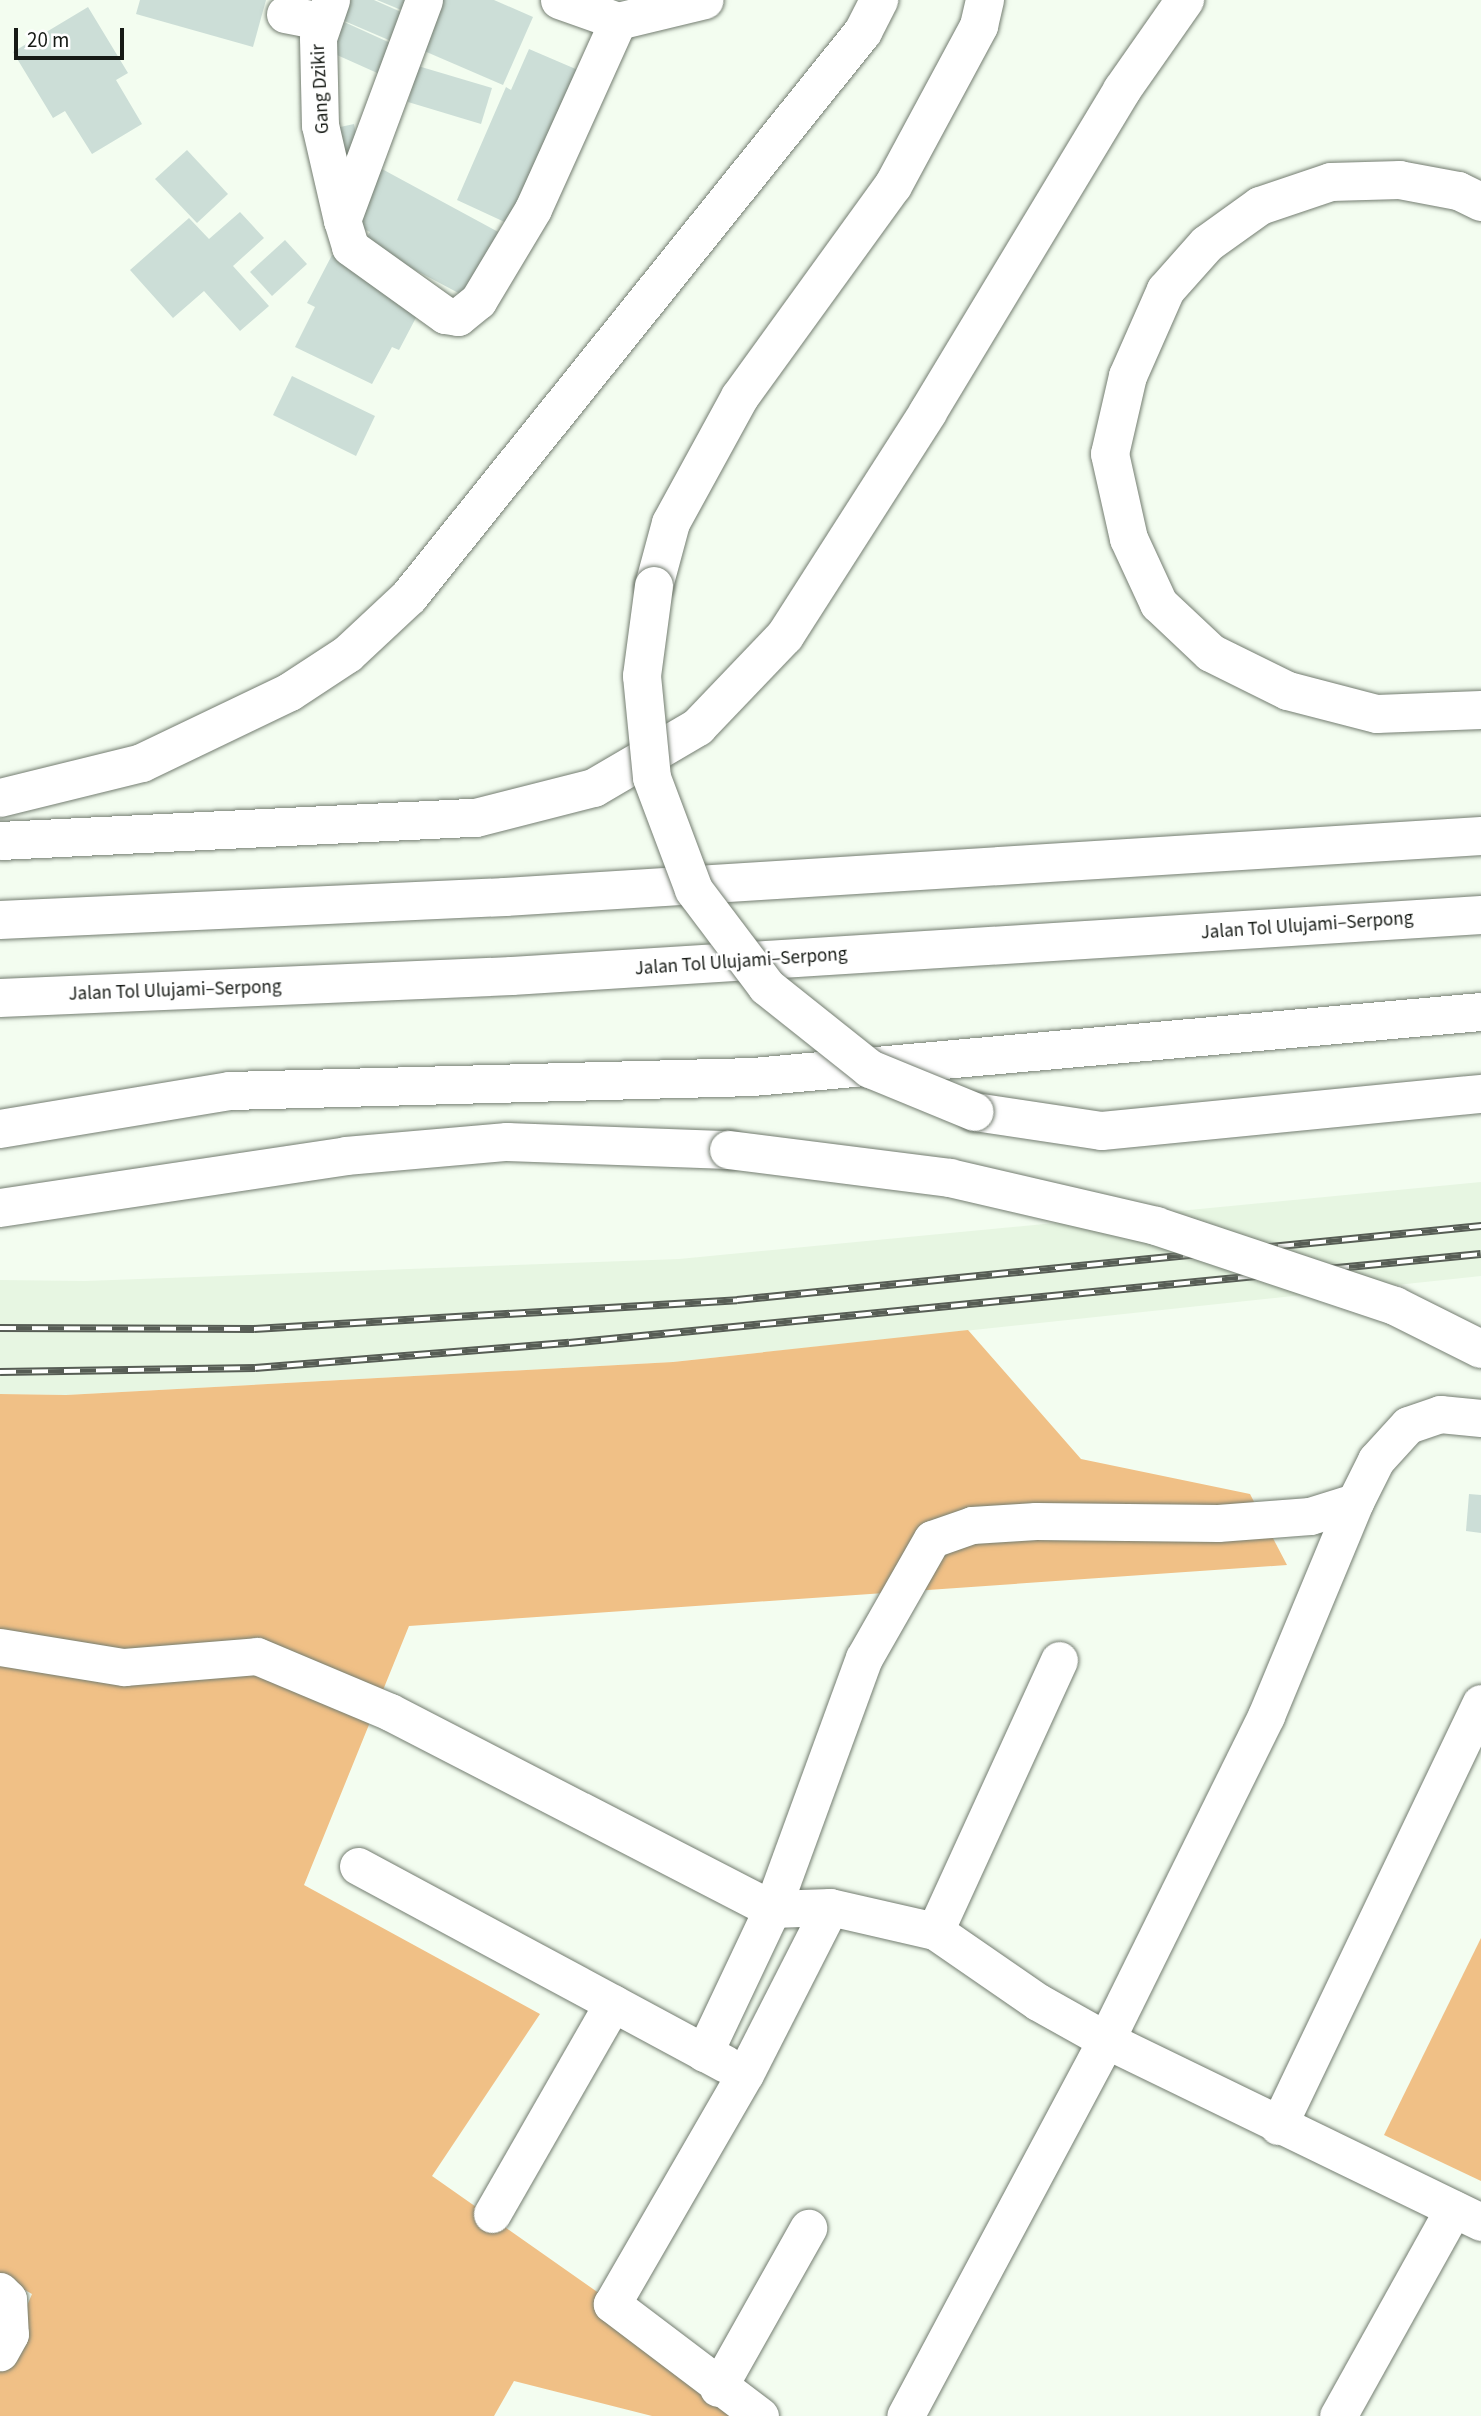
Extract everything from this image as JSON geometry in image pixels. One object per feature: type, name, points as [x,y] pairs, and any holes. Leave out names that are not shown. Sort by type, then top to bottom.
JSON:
[{"type":"highway","points":[[0,798],[142,763],[290,692],[348,654],[418,587],[863,32],[879,0]]},
{"type":"highway","points":[[985,0],[979,26],[893,186],[740,397],[671,523],[654,586],[642,676],[652,778],[694,890],[767,987],[870,1069],[975,1112],[1102,1131],[1481,1094]]},
{"type":"highway","points":[[0,841],[476,818],[594,788],[698,727],[785,636],[928,412],[1122,90],[1185,0]]},
{"type":"highway","points":[[1481,202],[1458,191],[1400,180],[1319,186],[1260,206],[1207,244],[1166,290],[1128,376],[1110,454],[1129,539],[1159,604],[1211,653],[1288,691],[1377,714],[1481,710]]},
{"type":"highway","points":[[0,919],[505,897],[1481,836]]},
{"type":"highway","name":"Jalan Tol Ulujami–Serpong","points":[[0,998],[512,976],[1481,915]]},
{"type":"highway","points":[[0,1129],[230,1091],[753,1077],[1481,1012]]},
{"type":"highway","points":[[0,1208],[346,1156],[507,1142],[729,1150],[950,1178],[1156,1226],[1395,1306],[1481,1349]]},
{"type":"street","points":[[342,220],[397,63],[424,0]]},
{"type":"street","points":[[559,0],[618,21],[705,0]]},
{"type":"street","points":[[285,14],[326,10]]},
{"type":"street","name":"Gang Dzikir","points":[[326,10],[320,125],[350,247],[445,315],[466,313],[533,209],[618,21]]},
{"type":"street","points":[[905,2416],[1106,2040],[1266,1716],[1376,1460],[1408,1425],[1440,1415],[1481,1418]]},
{"type":"street","points":[[704,2053],[772,1909],[864,1658],[932,1539],[972,1525],[1219,1522],[1310,1516],[1356,1502]]},
{"type":"street","points":[[0,1647],[124,1667],[257,1656],[390,1712],[772,1909],[830,1906],[935,1931],[1038,2002],[1106,2040],[1467,2216],[1338,2416]]},
{"type":"street","points":[[935,1931],[1059,1660]]},
{"type":"street","points":[[1278,2126],[1481,1703]]},
{"type":"street","points":[[358,1866],[745,2074]]},
{"type":"street","points":[[760,2416],[718,2388],[612,2304],[745,2074],[830,1906]]},
{"type":"street","points":[[492,2214],[614,2003]]},
{"type":"street","points":[[718,2388],[808,2228]]},
{"type":"street","points":[[0,2291],[8,2299],[5,2343]]},
{"type":"shaded area","points":[[1481,1182],[1481,1276],[673,1362],[66,1395],[0,1394],[0,1280],[85,1281],[679,1259]]},
{"type":"shaded area","points":[[968,1330],[1081,1459],[1250,1494],[1287,1565],[409,1626],[304,1885],[540,2014],[432,2176],[774,2416],[652,2416],[514,2381],[494,2416],[0,2416],[0,2369],[32,2294],[0,2276],[0,1394],[66,1395],[673,1362]]},
{"type":"shaded area","points":[[1481,1938],[1481,2181],[1384,2135]]},
{"type":"building","points":[[140,0],[266,0],[253,47],[136,14]]},
{"type":"building","points":[[351,0],[374,0],[410,16],[398,44],[342,20]]},
{"type":"building","points":[[377,0],[417,0],[411,14]]},
{"type":"building","points":[[427,0],[494,0],[533,17],[503,85],[408,44]]},
{"type":"building","points":[[88,7],[128,73],[116,80],[142,124],[92,154],[65,111],[53,118],[13,52]]},
{"type":"building","points":[[342,21],[397,46],[384,76],[328,51]]},
{"type":"building","points":[[529,49],[578,70],[511,225],[457,200],[506,87],[511,90]]},
{"type":"building","points":[[418,66],[492,88],[481,124],[408,102]]},
{"type":"building","points":[[354,124],[361,158],[337,163],[331,129]]},
{"type":"building","points":[[187,150],[228,194],[197,223],[155,179]]},
{"type":"building","points":[[382,169],[502,234],[468,298],[364,243],[370,232],[354,224]]},
{"type":"building","points":[[240,212],[264,238],[233,266],[269,306],[240,331],[204,291],[173,318],[130,270],[189,218],[209,239]]},
{"type":"building","points":[[285,240],[307,264],[272,296],[250,272]]},
{"type":"building","points":[[332,255],[368,274],[365,281],[420,310],[399,350],[392,347],[372,384],[295,347],[315,307],[307,303]]},
{"type":"building","points":[[292,376],[375,416],[356,456],[273,415]]},
{"type":"building","points":[[1469,1494],[1481,1495],[1481,1533],[1466,1531]]},
{"type":"railway","points":[[0,1328],[254,1329],[737,1300],[1481,1226]]},
{"type":"railway","points":[[0,1372],[255,1368],[569,1343],[1481,1254]]}]
